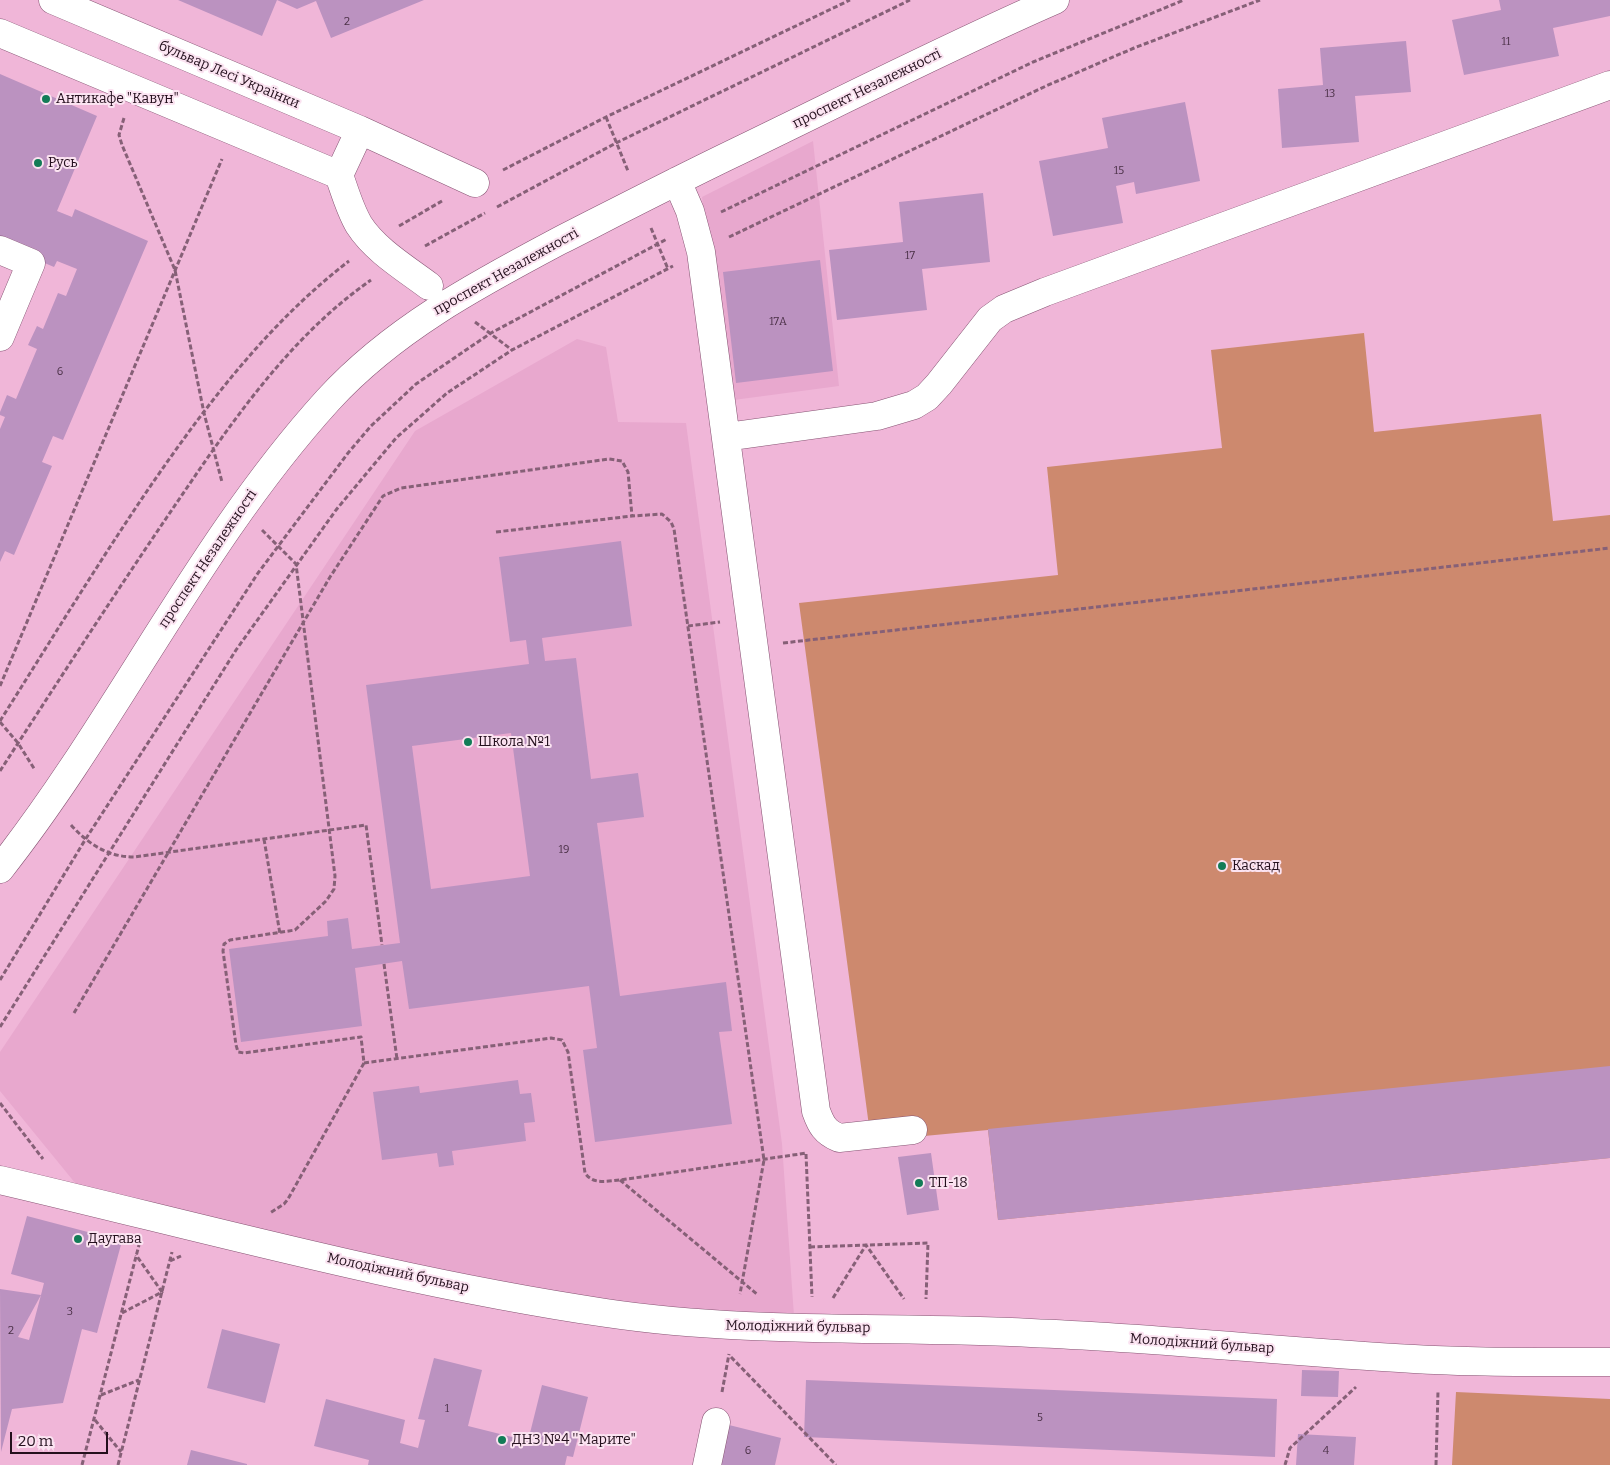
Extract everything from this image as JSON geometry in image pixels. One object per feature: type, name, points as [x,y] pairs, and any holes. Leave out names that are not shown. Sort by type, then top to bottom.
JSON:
[{"type":"street","name":"бульвар Лесі Українки","points":[[54,0],[360,130],[475,183]]},
{"type":"street","name":"проспект Незалежності","points":[[0,869],[52,797],[227,528],[290,444],[329,398],[373,356],[449,301],[677,181],[1016,8],[1055,0]]},
{"type":"street","points":[[0,33],[339,175],[358,224],[373,242],[429,286]]},
{"type":"street","points":[[726,437],[899,412],[927,397],[990,319],[1019,302],[1610,85]]},
{"type":"street","points":[[339,175],[360,130]]},
{"type":"street","points":[[677,181],[694,225],[701,252],[816,1111],[821,1125],[828,1133],[839,1138],[913,1130]]},
{"type":"street","points":[[0,250],[31,263],[0,337]]},
{"type":"street","name":"Молодіжний бульвар","points":[[0,1180],[228,1234],[520,1299],[658,1320],[735,1326],[1095,1336],[1439,1360],[1610,1362]]},
{"type":"street","points":[[707,1465],[716,1422]]},
{"type":"path","points":[[38,774],[18,743],[0,721],[117,536],[204,413],[275,329],[320,285],[373,242],[475,183],[606,116],[850,0]]},
{"type":"path","points":[[0,980],[85,840],[258,573],[348,453],[395,402],[422,379],[491,333],[694,225],[1033,62],[1184,0]]},
{"type":"path","points":[[0,1027],[236,650],[296,564],[336,510],[396,438],[447,393],[512,350],[789,207],[1046,86],[1134,48],[1260,0]]},
{"type":"path","points":[[136,90],[120,135],[174,270],[204,413],[223,484]]},
{"type":"path","points":[[0,686],[234,131]]},
{"type":"path","points":[[467,316],[512,350]]},
{"type":"path","points":[[74,1013],[303,622],[378,503],[393,490],[617,459],[622,461],[628,472],[632,516]]},
{"type":"path","points":[[496,532],[662,514],[671,522],[674,529],[764,1160],[716,1422]]},
{"type":"path","points":[[228,1234],[284,1204],[364,1063],[361,1037],[244,1053],[238,1052],[223,951],[224,944],[230,940],[288,933],[300,926],[331,894],[335,876],[296,564],[257,525]]},
{"type":"path","points":[[753,646],[1610,548]]},
{"type":"path","points":[[67,821],[85,840],[108,853],[129,857],[366,825],[382,945]]},
{"type":"path","points":[[264,840],[280,934]]},
{"type":"path","points":[[384,964],[397,1059]]},
{"type":"path","points":[[364,1063],[551,1038],[562,1040],[568,1052],[585,1173],[588,1178],[595,1181],[620,1180],[806,1153],[810,1247],[806,1328]]},
{"type":"path","points":[[0,1103],[72,1197]]},
{"type":"path","points":[[620,1180],[742,1282],[806,1328]]},
{"type":"path","points":[[82,1465],[147,1214]]},
{"type":"path","points":[[118,1465],[180,1222]]},
{"type":"path","points":[[810,1247],[928,1242],[925,1330]]},
{"type":"path","points":[[806,1328],[866,1245]]},
{"type":"path","points":[[866,1245],[925,1330]]},
{"type":"path","points":[[170,1261],[186,1253]]},
{"type":"path","points":[[136,1254],[162,1292]]},
{"type":"path","points":[[121,1313],[162,1292]]},
{"type":"path","points":[[729,1355],[836,1465]]},
{"type":"path","points":[[1285,1465],[1290,1448],[1364,1380],[1379,1357]]},
{"type":"path","points":[[1436,1465],[1439,1360]]},
{"type":"path","points":[[100,1395],[140,1380]]},
{"type":"path","points":[[94,1420],[121,1453]]},
{"type":"shaded area","points":[[813,141],[839,386],[726,401],[702,197]]},
{"type":"shaded area","name":"Каскад","points":[[1364,333],[1374,432],[1541,414],[1553,521],[1610,515],[1610,1158],[998,1220],[988,1130],[871,1141],[799,603],[1058,575],[1047,467],[1222,448],[1211,350]]},
{"type":"shaded area","name":"Школа №1","points":[[577,339],[606,347],[618,422],[686,423],[782,1144],[794,1316],[730,1319],[524,1292],[80,1189],[0,1091],[0,1052],[415,431]]},
{"type":"shaded area","points":[[1456,1392],[1610,1399],[1610,1465],[1452,1465]]},
{"type":"building","points":[[178,0],[277,0],[262,36]]},
{"type":"building","points":[[277,0],[424,0],[331,38],[316,1],[297,9]]},
{"type":"building","points":[[1499,0],[1610,0],[1610,16],[1553,28],[1559,56],[1464,75],[1452,20],[1501,10]]},
{"type":"building","points":[[1406,41],[1411,92],[1355,96],[1359,142],[1282,148],[1278,89],[1323,85],[1320,48]]},
{"type":"building","points":[[0,74],[97,116],[57,211],[72,217],[75,209],[148,241],[63,440],[53,436],[42,462],[52,466],[14,555],[5,551],[0,562],[0,429],[5,417],[0,415],[0,412],[7,395],[16,399],[37,349],[28,345],[37,326],[43,329],[58,293],[66,296],[77,269],[57,261],[54,267],[0,244]]},
{"type":"building","points":[[1185,102],[1200,181],[1136,194],[1134,182],[1116,186],[1123,223],[1053,236],[1039,161],[1108,148],[1102,118]]},
{"type":"building","points":[[983,193],[990,262],[922,269],[927,310],[837,320],[829,250],[903,242],[899,202]]},
{"type":"building","points":[[820,260],[833,371],[736,383],[723,272]]},
{"type":"building","points":[[621,541],[632,626],[542,638],[545,661],[576,658],[591,779],[638,773],[644,817],[597,823],[620,996],[726,982],[732,1031],[719,1032],[732,1124],[595,1142],[583,1050],[597,1048],[589,986],[409,1009],[402,961],[355,968],[362,1026],[241,1042],[229,949],[328,936],[327,921],[348,918],[352,949],[400,943],[366,685],[529,664],[526,640],[510,642],[499,557]],"holes":[[[511,733],[530,876],[431,889],[412,746]]]},
{"type":"building","points":[[1610,1066],[1610,1158],[998,1220],[988,1129]]},
{"type":"building","points":[[518,1080],[520,1094],[531,1093],[535,1122],[524,1123],[526,1141],[452,1151],[454,1165],[439,1167],[437,1153],[382,1160],[373,1092],[419,1086],[420,1093]]},
{"type":"building","name":"ТП-18","points":[[931,1153],[939,1210],[907,1215],[898,1157]]},
{"type":"building","points":[[27,1216],[122,1241],[97,1333],[82,1329],[63,1403],[12,1409],[1,1452],[0,1289],[41,1295],[44,1283],[11,1274]],"holes":[[[41,1295],[29,1340],[18,1337]]]},
{"type":"building","points":[[222,1329],[280,1344],[265,1403],[207,1388]]},
{"type":"building","points":[[434,1358],[482,1370],[468,1426],[528,1441],[542,1385],[588,1397],[573,1457],[567,1456],[565,1465],[368,1465],[369,1460],[314,1446],[326,1399],[405,1420],[400,1443],[418,1448],[425,1420],[418,1419]]},
{"type":"building","points":[[1302,1370],[1339,1371],[1338,1397],[1301,1396]]},
{"type":"building","points":[[806,1380],[1277,1399],[1275,1457],[804,1437]]},
{"type":"building","points":[[725,1424],[781,1438],[775,1465],[716,1465]]},
{"type":"building","points":[[1298,1434],[1356,1437],[1354,1465],[1296,1465]]},
{"type":"building","points":[[191,1450],[247,1464],[247,1465],[187,1465]]},
{"type":"place","name":"Антикафе \"Кавун\"","points":[[46,99]]},
{"type":"place","name":"Русь","points":[[38,163]]},
{"type":"place","name":"Школа №1","points":[[468,742]]},
{"type":"place","name":"Каскад","points":[[1222,866]]},
{"type":"place","name":"ТП-18","points":[[919,1183]]},
{"type":"place","name":"Даугава","points":[[78,1239]]},
{"type":"place","name":"ДНЗ №4 ''Марите\"","points":[[502,1440]]}]
